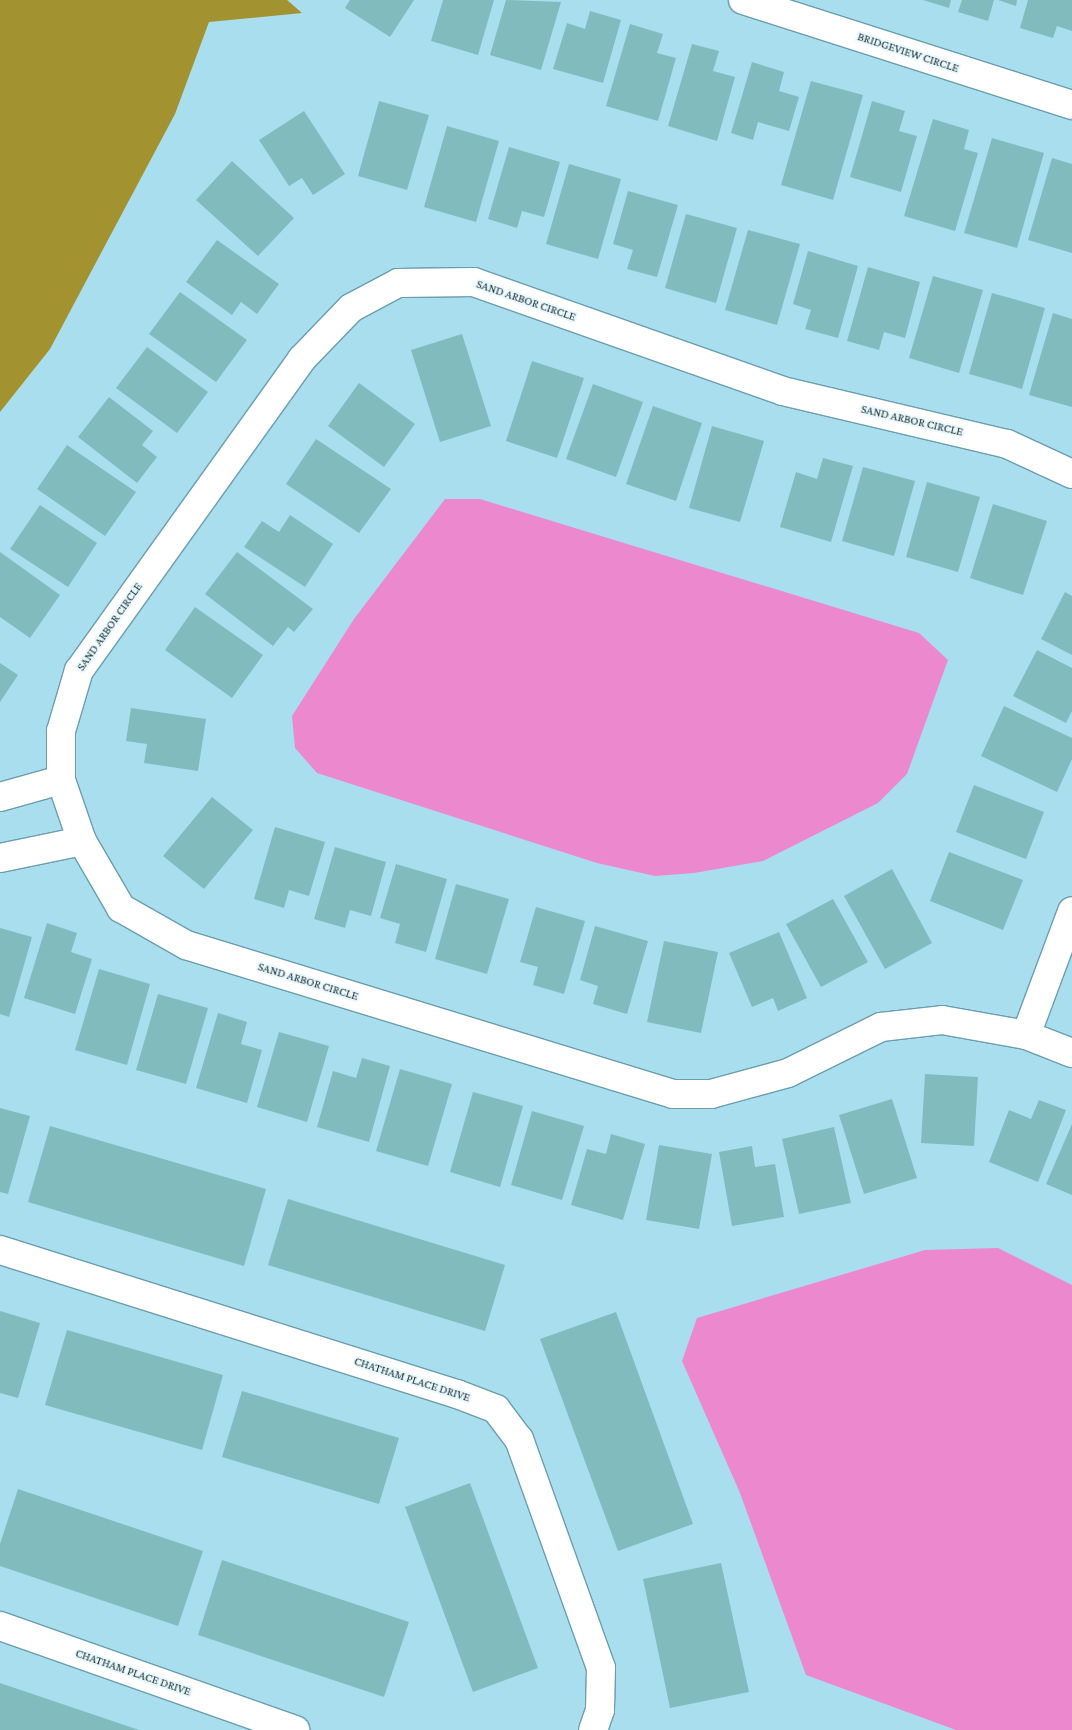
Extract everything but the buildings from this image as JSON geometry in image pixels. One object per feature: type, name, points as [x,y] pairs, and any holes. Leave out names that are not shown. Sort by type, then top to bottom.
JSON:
[{"type":"street","name":"BRIDGEVIEW CIRCLE","points":[[743,0],[1072,105]]},
{"type":"street","name":"SAND ARBOR CIRCLE","points":[[1072,474],[1007,444],[783,391],[474,282],[398,283],[351,308],[302,359],[79,670],[61,731],[60,780],[82,840],[121,908],[186,945],[672,1094],[712,1094],[788,1073],[881,1027],[942,1020],[1026,1035],[1072,1053]]},
{"type":"street","points":[[0,797],[60,780]]},
{"type":"street","points":[[0,858],[82,840]]},
{"type":"street","points":[[1026,1035],[1072,911]]},
{"type":"street","name":"CHATHAM PLACE DRIVE","points":[[0,1250],[457,1394],[496,1409],[519,1439],[601,1668],[600,1710],[594,1730]]},
{"type":"street","name":"CHATHAM PLACE DRIVE","points":[[0,1626],[295,1730]]},
{"type":"shaded area","points":[[0,0],[287,0],[302,13],[209,22],[175,114],[50,349],[0,412]]},
{"type":"shaded area","points":[[445,499],[480,499],[919,633],[948,660],[907,774],[878,803],[763,861],[694,873],[655,876],[597,863],[317,773],[295,748],[292,716],[354,619]]},
{"type":"shaded area","points":[[998,1248],[1072,1285],[1072,1730],[956,1730],[806,1675],[740,1493],[682,1361],[697,1318],[925,1250]]}]
